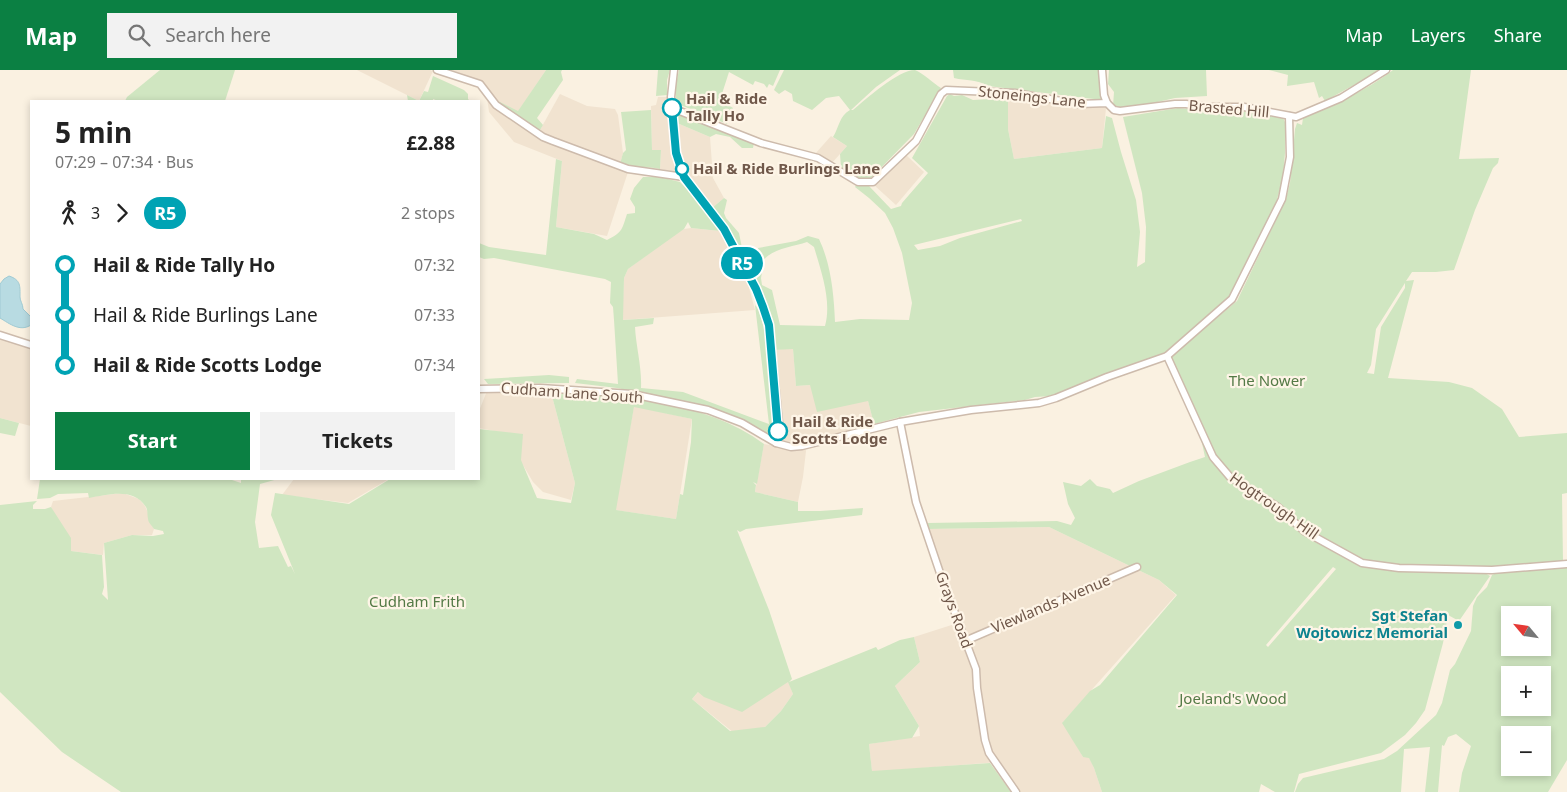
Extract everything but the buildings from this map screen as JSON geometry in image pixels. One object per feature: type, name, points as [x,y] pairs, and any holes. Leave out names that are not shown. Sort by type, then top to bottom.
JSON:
[{"type":"street","points":[[437,70],[480,84],[496,105],[542,137],[628,170],[684,177]]},
{"type":"street","points":[[674,70],[671,87],[672,108],[676,153],[680,166],[684,177],[724,229],[756,289],[769,325],[779,423],[776,444],[790,446],[802,446],[900,422],[971,410],[1039,403],[1167,356],[1232,299],[1249,266],[1282,199],[1290,157],[1289,116]]},
{"type":"street","points":[[1102,70],[1104,95],[1107,103]]},
{"type":"street","name":"Brasted Hill","points":[[1120,111],[1186,104],[1208,107],[1244,107],[1296,117],[1341,98],[1386,70]]},
{"type":"street","name":"Stoneings Lane","points":[[672,108],[761,143],[818,158],[858,182],[868,183],[873,182],[916,141],[941,94],[946,90],[1014,92],[1079,104],[1107,103],[1111,108],[1120,111]]},
{"type":"street","points":[[0,335],[30,345]]},
{"type":"street","name":"Hogtrough Hill","points":[[1167,356],[1213,457],[1230,477],[1278,507],[1304,531],[1362,563],[1399,568],[1492,570],[1567,564]]},
{"type":"street","name":"Cudham Lane South","points":[[480,389],[540,388],[632,394],[708,410],[742,423],[776,444]]},
{"type":"street","name":"Grays Road","points":[[900,422],[916,502],[976,669],[985,740],[989,753],[1016,792]]},
{"type":"street","name":"Viewlands Avenue","points":[[965,641],[1137,567]]},
{"type":"shaded area","points":[[357,70],[433,71],[419,100]]},
{"type":"shaded area","points":[[451,70],[546,70],[518,112],[496,100],[481,81]]},
{"type":"shaded area","points":[[560,94],[587,106],[615,109],[618,115],[623,153],[620,164],[554,139],[540,130]]},
{"type":"shaded area","points":[[1008,95],[1106,108],[1102,148],[1014,159],[1008,129]]},
{"type":"shaded area","points":[[658,97],[668,97],[671,145],[680,173],[660,169],[661,150],[652,150],[651,106],[656,105]]},
{"type":"shaded area","points":[[487,98],[545,139],[628,172],[607,236],[556,227],[562,161],[514,142],[489,112]]},
{"type":"shaded area","points":[[677,123],[710,137],[713,178],[724,198],[712,208],[688,175],[682,163],[678,150]]},
{"type":"shaded area","points":[[831,136],[847,146],[832,163],[815,154]]},
{"type":"shaded area","points":[[906,155],[924,172],[896,205],[874,185]]},
{"type":"shaded area","points":[[684,229],[720,231],[739,261],[747,280],[755,310],[622,320],[624,278],[628,269],[674,235]]},
{"type":"shaded area","points":[[759,252],[762,272],[753,277],[743,259]]},
{"type":"shaded area","points":[[0,338],[30,348],[30,426],[0,418]]},
{"type":"shaded area","points":[[793,348],[796,386],[810,385],[868,401],[874,424],[804,444],[806,451],[798,502],[755,492],[764,444],[781,447],[783,416],[774,350]]},
{"type":"shaded area","points":[[512,390],[552,396],[575,483],[571,500],[543,492],[533,482],[504,433],[480,428],[480,408],[487,391]]},
{"type":"shaded area","points":[[634,406],[692,419],[676,519],[615,510]]},
{"type":"shaded area","points":[[293,480],[387,480],[348,503],[282,495]]},
{"type":"shaded area","points":[[123,493],[139,499],[145,506],[148,519],[154,529],[152,535],[132,535],[104,543],[103,555],[71,551],[51,507],[53,501]]},
{"type":"shaded area","points":[[1049,527],[1159,580],[1176,595],[1063,722],[1083,757],[1089,757],[1102,792],[1018,792],[998,762],[872,772],[869,744],[920,736],[919,726],[895,686],[920,662],[914,637],[961,622],[928,529]]},
{"type":"shaded area","points":[[786,675],[793,694],[781,711],[762,730],[734,733],[692,699],[701,689]]},
{"type":"green space","points":[[160,70],[235,70],[225,100],[126,100]]},
{"type":"green space","points":[[546,70],[562,70],[563,80],[537,118],[543,125],[540,130],[498,105],[496,100],[518,111]]},
{"type":"green space","points":[[658,70],[670,70],[667,80],[667,95],[656,96]]},
{"type":"green space","points":[[679,70],[780,70],[773,86],[769,84],[767,88],[764,84],[755,81],[753,85],[729,72],[720,100],[733,108],[727,124],[678,104],[676,83]]},
{"type":"green space","points":[[784,70],[900,70],[876,87],[851,110],[891,80],[908,71],[918,71],[941,88],[914,134],[870,179],[861,179],[841,167],[840,154],[847,146],[833,137],[841,119],[850,110],[839,96],[826,98],[812,110],[793,101],[792,94],[785,90],[779,94],[774,90]]},
{"type":"green space","points":[[953,70],[1098,70],[1102,100],[988,86],[976,81],[954,78]]},
{"type":"green space","points":[[1109,70],[1206,70],[1207,96],[1175,98],[1140,106],[1117,108],[1113,106],[1114,92],[1108,84]]},
{"type":"green space","points":[[1269,70],[1381,70],[1325,101],[1322,96],[1319,98],[1314,82],[1287,86],[1288,75]]},
{"type":"green space","name":"The Nower","points":[[1393,70],[1471,70],[1459,159],[1499,158],[1475,210],[1454,270],[1412,272],[1406,281],[1414,280],[1388,378],[1449,382],[1472,388],[1502,409],[1519,437],[1567,433],[1567,493],[1562,494],[1563,562],[1492,568],[1398,564],[1363,560],[1307,529],[1280,505],[1232,474],[1215,455],[1170,357],[1237,301],[1286,199],[1290,183],[1297,123],[1302,125],[1303,118],[1350,97]],"holes":[[[1405,283],[1405,288],[1381,327],[1374,374],[1367,373],[1371,365],[1376,329]]]},
{"type":"green space","points":[[433,76],[464,90],[468,94],[469,100],[436,100],[420,100],[424,91],[428,92]]},
{"type":"green space","points":[[950,94],[954,96],[962,95],[973,100],[991,99],[999,96],[1002,98],[1008,95],[1008,129],[1014,159],[1102,148],[1106,116],[1112,118],[1136,200],[1140,232],[1137,267],[1145,262],[1146,227],[1142,193],[1123,117],[1178,108],[1223,112],[1237,110],[1251,113],[1252,110],[1270,113],[1270,116],[1283,118],[1285,122],[1285,153],[1283,178],[1276,203],[1229,297],[1169,353],[1052,396],[919,412],[874,424],[868,401],[817,412],[810,385],[796,386],[793,349],[774,350],[766,303],[753,277],[762,272],[762,285],[772,290],[780,325],[825,326],[827,316],[826,296],[814,247],[807,242],[781,249],[769,255],[761,265],[758,248],[796,241],[808,236],[819,239],[831,280],[835,322],[860,319],[909,320],[912,303],[902,253],[893,228],[885,213],[855,187],[857,184],[869,186],[891,209],[901,206],[928,173],[912,158],[947,96]],"holes":[[[1021,219],[1022,221],[960,238],[940,246],[918,250],[914,245]]]},
{"type":"green space","points":[[407,95],[417,100],[408,100]]},
{"type":"green space","points":[[651,110],[652,150],[661,150],[660,169],[620,164],[623,153],[626,150],[621,112]]},
{"type":"green space","points":[[676,112],[754,143],[753,148],[742,148],[730,137],[716,134],[710,137],[677,123]]},
{"type":"green space","points":[[556,159],[562,161],[556,227],[594,234],[607,240],[621,230],[627,214],[635,213],[635,207],[630,199],[634,188],[643,177],[660,177],[680,182],[707,209],[720,231],[691,228],[688,222],[684,229],[628,269],[624,278],[623,320],[654,318],[653,324],[635,327],[641,372],[641,388],[683,392],[769,424],[755,305],[760,313],[767,343],[775,429],[772,438],[743,420],[701,405],[617,388],[575,383],[577,379],[618,384],[613,307],[610,303],[611,282],[605,279],[494,258],[484,259],[480,257],[480,243],[489,247],[546,255]]},
{"type":"green space","points":[[724,198],[727,200],[724,213],[739,233],[742,248],[746,252],[742,254],[728,226],[712,208]]},
{"type":"green space","points":[[549,375],[569,377],[569,383],[488,384],[484,379]]},
{"type":"green space","name":"Cudham Frith","points":[[554,390],[636,398],[664,403],[717,418],[764,444],[757,484],[753,482],[756,485],[755,492],[798,502],[798,511],[863,508],[862,515],[746,529],[740,532],[737,530],[769,610],[792,679],[789,682],[876,647],[878,650],[900,640],[914,637],[920,662],[895,686],[919,726],[912,738],[869,744],[872,771],[990,763],[1011,792],[121,792],[62,752],[0,692],[0,505],[37,501],[33,505],[33,509],[51,507],[71,538],[71,551],[102,555],[104,587],[102,594],[108,600],[104,543],[132,535],[153,536],[164,534],[163,531],[154,529],[149,523],[146,507],[134,497],[112,494],[89,498],[88,493],[58,494],[50,498],[37,499],[40,480],[232,480],[241,483],[241,480],[274,480],[260,484],[255,522],[259,548],[278,546],[288,567],[291,566],[295,574],[271,515],[275,493],[349,504],[388,480],[480,480],[480,429],[523,434],[521,460],[537,498],[571,503],[575,483],[552,396]],"holes":[[[634,407],[692,419],[691,442],[683,495],[680,494],[676,519],[616,510]],[[788,682],[793,694],[781,711],[765,727],[730,731],[692,699],[698,692],[704,697],[742,712]]]},
{"type":"green space","points":[[0,418],[19,423],[15,436],[0,433]]},
{"type":"green space","name":"Joeland's Wood","points":[[1199,429],[1209,457],[1228,478],[1359,565],[1441,572],[1485,573],[1490,576],[1459,621],[1448,615],[1443,643],[1425,710],[1405,735],[1381,753],[1299,774],[1294,792],[1275,792],[1261,784],[1259,792],[1102,792],[1089,758],[1083,757],[1062,723],[1090,691],[1100,685],[1177,595],[1159,580],[1049,527],[928,529],[927,523],[1057,521],[1071,525],[1075,518],[1068,504],[1063,482],[1081,486],[1090,479],[1097,486],[1110,489],[1113,493],[1139,481],[1205,457]],"holes":[[[1333,567],[1336,569],[1268,647],[1266,645]]]},
{"type":"green space","points":[[1565,566],[1567,568],[1567,760],[1548,792],[1459,792],[1462,773],[1471,746],[1456,734],[1448,737],[1444,746],[1442,745],[1438,792],[1425,792],[1430,747],[1404,749],[1401,792],[1295,792],[1303,778],[1384,759],[1397,751],[1436,715],[1442,703],[1450,670],[1455,664],[1471,631],[1473,606],[1477,597],[1487,587],[1492,575],[1501,571]]},
{"type":"water","points":[[9,276],[18,282],[23,309],[30,316],[30,326],[23,328],[15,326],[0,318],[0,284]]},
{"type":"bus line","name":"R5","points":[[672,108],[676,153],[684,177],[724,229],[756,289],[769,325],[771,360],[779,423],[778,431]]},
{"type":"place","name":"Hail & Ride Tally Ho","points":[[672,108]]},
{"type":"place","name":"Hail & Ride Burlings Lane","points":[[682,169]]},
{"type":"place","name":"Hail & Ride Scotts Lodge","points":[[778,431]]},
{"type":"place","name":"Sgt Stefan Wojtowicz Memorial","points":[[1458,625]]}]
